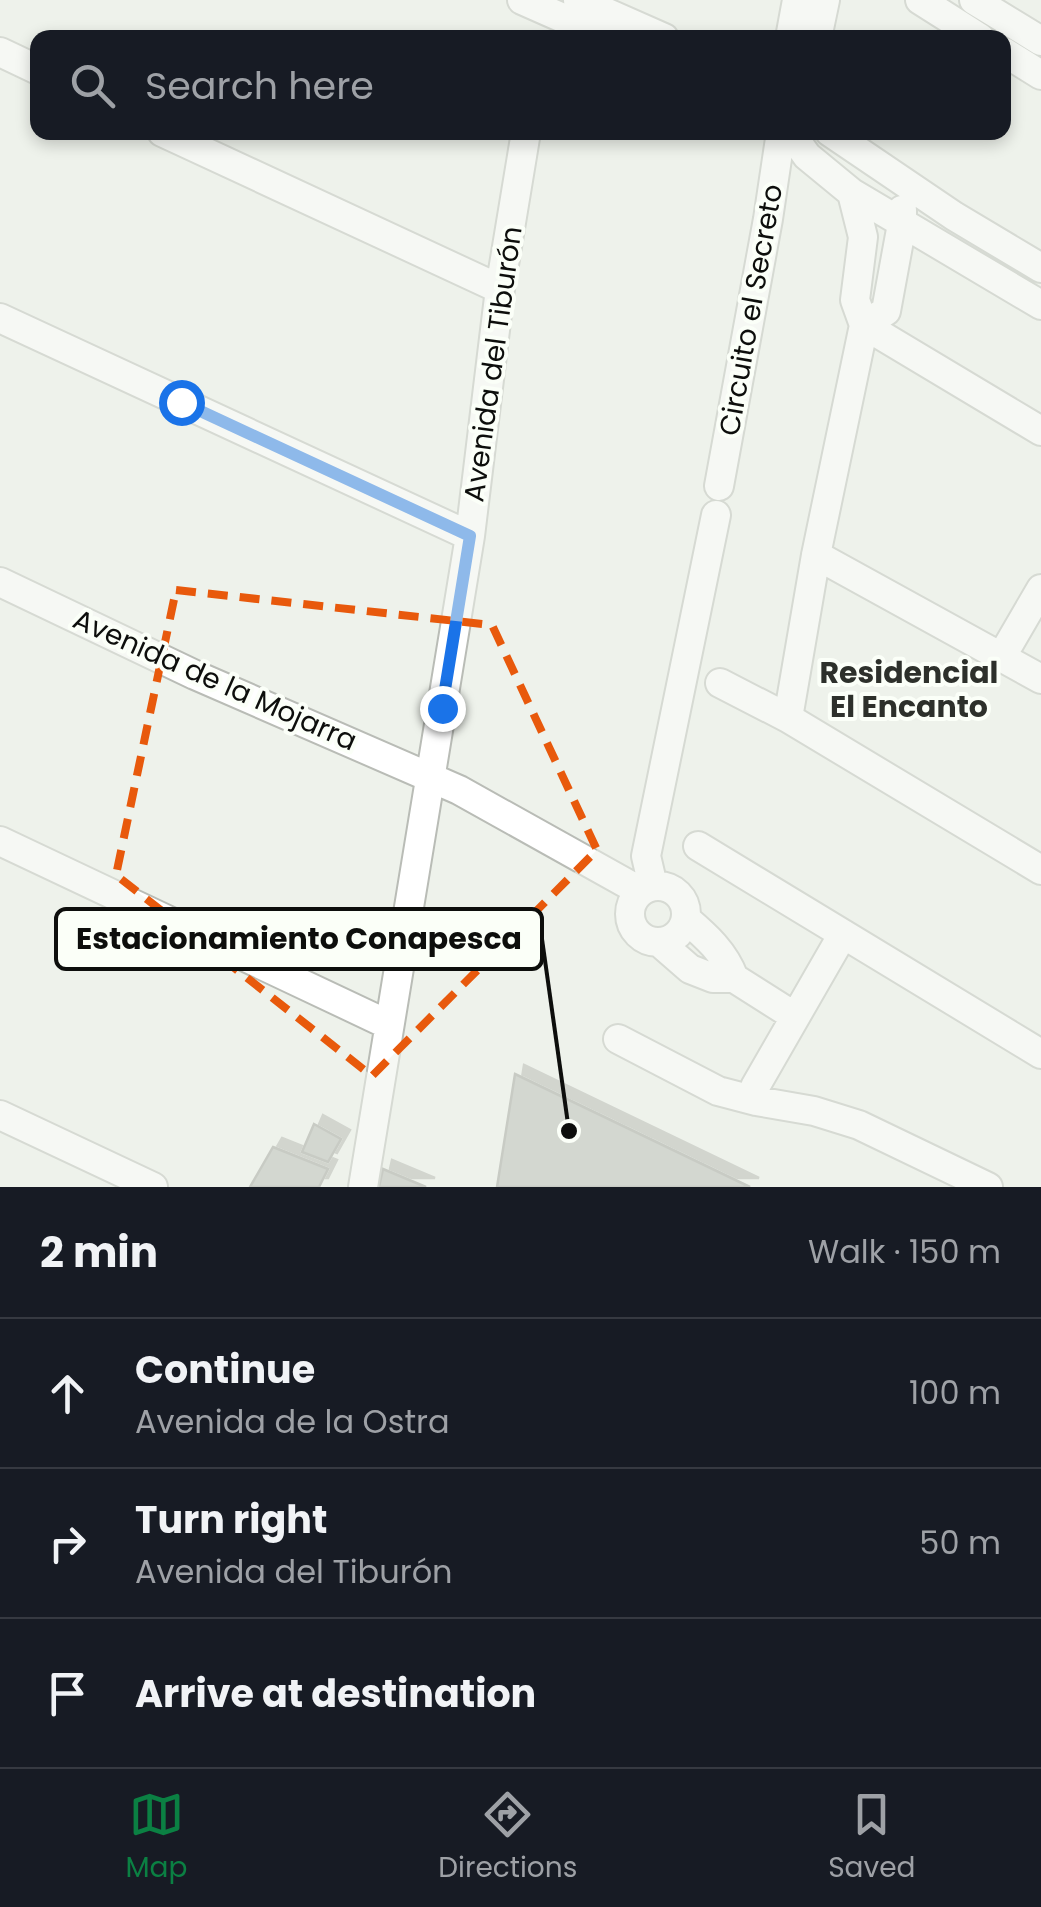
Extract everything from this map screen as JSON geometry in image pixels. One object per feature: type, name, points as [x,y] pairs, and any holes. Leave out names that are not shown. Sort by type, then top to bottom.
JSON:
[{"type":"street","points":[[791,30],[797,0]]},
{"type":"street","points":[[819,30],[825,0]]},
{"type":"street","points":[[920,0],[967,30]]},
{"type":"street","points":[[974,0],[1041,41]]},
{"type":"street","points":[[547,11],[590,30]]},
{"type":"street","points":[[547,11],[629,30]]},
{"type":"street","points":[[0,52],[30,66]]},
{"type":"street","points":[[1011,57],[1041,76]]},
{"type":"street","points":[[179,140],[500,289]]},
{"type":"street","name":"Avenida del Tiburón","points":[[363,1187],[470,536],[500,289],[525,140]]},
{"type":"street","name":"Circuito el Secreto","points":[[719,486],[780,140]]},
{"type":"street","points":[[795,140],[806,156],[852,193],[1041,305]]},
{"type":"street","points":[[842,140],[954,216],[1041,268]]},
{"type":"street","points":[[864,325],[886,311],[902,224],[895,177]]},
{"type":"street","points":[[788,718],[816,555],[864,325],[855,300],[863,237],[852,193]]},
{"type":"street","points":[[0,318],[470,536]]},
{"type":"street","points":[[864,325],[1041,431]]},
{"type":"street","points":[[646,888],[646,856],[716,515]]},
{"type":"street","points":[[816,555],[1041,679]]},
{"type":"street","name":"Avenida de la Mojarra","points":[[0,582],[195,675],[431,777],[646,888]]},
{"type":"street","points":[[1002,656],[1041,589]]},
{"type":"street","points":[[720,682],[788,718],[1041,870]]},
{"type":"street","points":[[0,841],[389,1025]]},
{"type":"street","points":[[698,846],[1041,1054]]},
{"type":"street","points":[[666,886],[678,893],[685,905],[686,919],[671,939],[645,940],[634,930],[629,916],[631,902],[646,888],[666,886]]},
{"type":"street","points":[[686,919],[716,946],[734,978]]},
{"type":"street","points":[[756,1101],[755,1087],[843,934]]},
{"type":"street","points":[[659,942],[690,969],[713,978],[734,978],[794,1016]]},
{"type":"street","points":[[618,1040],[718,1091],[814,1111],[859,1125],[988,1187]]},
{"type":"street","points":[[0,1115],[152,1187]]},
{"type":"highlighted area","points":[[176,590],[492,625],[597,850],[372,1076],[116,875]]},
{"type":"building","points":[[515,1074],[750,1187],[497,1187]]},
{"type":"building","points":[[314,1124],[341,1139],[328,1162],[302,1152]]},
{"type":"building","points":[[273,1147],[328,1169],[319,1187],[250,1187]]},
{"type":"building","points":[[383,1169],[426,1187],[379,1187]]},
{"type":"place","name":"Estacionamiento Conapesca","points":[[569,1131]]},
{"type":"district","name":"Residencial El Encanto","points":[[909,689]]},
{"type":"route","points":[[181,402],[470,536],[442,708]]}]
